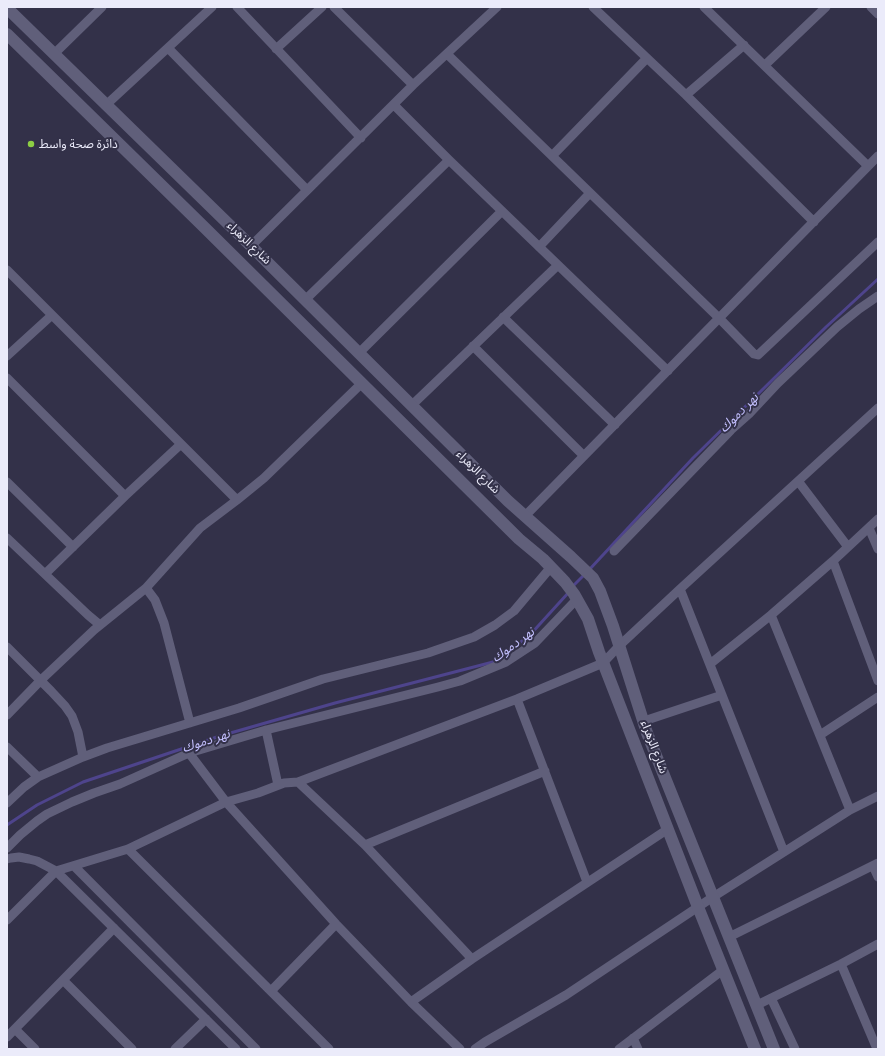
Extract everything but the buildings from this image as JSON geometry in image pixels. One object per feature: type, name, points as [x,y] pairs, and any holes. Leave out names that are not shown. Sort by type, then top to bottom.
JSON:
[{"type":"main road","name":"شارع الزهراء","points":[[7,8],[275,269],[508,501],[593,578],[600,591],[644,721],[774,1049]]},
{"type":"main road","name":"شارع الزهراء","points":[[7,34],[275,296],[514,533],[554,570],[575,596],[588,619],[603,664],[755,1049]]},
{"type":"main road","points":[[260,282],[268,279],[275,269]]},
{"type":"main road","points":[[275,296],[280,288],[288,282]]},
{"type":"street","points":[[54,54],[102,7]]},
{"type":"street","points":[[106,105],[212,7]]},
{"type":"street","points":[[237,7],[361,138]]},
{"type":"street","points":[[276,48],[322,7]]},
{"type":"street","points":[[334,7],[413,85]]},
{"type":"street","points":[[251,246],[413,85],[497,7]]},
{"type":"street","points":[[593,7],[814,222]]},
{"type":"street","points":[[704,7],[868,166]]},
{"type":"street","points":[[711,14],[718,7]]},
{"type":"street","points":[[764,66],[826,7]]},
{"type":"street","points":[[871,7],[878,14]]},
{"type":"street","points":[[686,96],[744,45]]},
{"type":"street","points":[[168,48],[307,190]]},
{"type":"street","points":[[447,54],[719,318],[752,353],[758,355],[878,242]]},
{"type":"street","points":[[552,156],[647,58]]},
{"type":"street","points":[[394,105],[668,371]]},
{"type":"street","points":[[525,516],[878,156]]},
{"type":"street","points":[[305,300],[449,160]]},
{"type":"street","points":[[539,247],[590,193]]},
{"type":"street","points":[[359,353],[502,211]]},
{"type":"street","points":[[411,406],[558,265]]},
{"type":"street","points":[[7,270],[237,500]]},
{"type":"street","points":[[614,551],[731,430],[750,414],[778,383],[837,327],[878,296]]},
{"type":"street","points":[[7,356],[52,315]]},
{"type":"street","points":[[503,317],[614,425]]},
{"type":"street","points":[[473,346],[584,456]]},
{"type":"street","points":[[7,378],[126,496]]},
{"type":"street","points":[[7,715],[41,680],[100,625],[146,588],[200,528],[264,478],[362,383]]},
{"type":"street","points":[[7,920],[56,871],[128,849],[226,802],[258,793],[284,783],[298,782],[517,699],[603,664],[619,646],[680,589],[878,408]]},
{"type":"street","points":[[45,574],[181,444]]},
{"type":"street","points":[[798,481],[848,547]]},
{"type":"street","points":[[7,482],[73,547]]},
{"type":"street","points":[[710,664],[772,615],[878,519]]},
{"type":"street","points":[[869,528],[878,548]]},
{"type":"street","points":[[7,538],[100,625]]},
{"type":"street","points":[[833,561],[878,680]]},
{"type":"street","points":[[7,803],[24,787],[38,778],[83,757],[107,748],[239,708],[322,679],[428,653],[474,637],[495,625],[514,610],[554,570]]},
{"type":"street","points":[[146,588],[155,600],[164,623],[190,723]]},
{"type":"street","points":[[680,589],[784,852]]},
{"type":"street","points":[[7,848],[20,835],[48,814],[72,802],[120,784],[189,752],[266,730],[460,681],[506,662],[535,643],[575,596]]},
{"type":"street","points":[[772,615],[850,810]]},
{"type":"street","points":[[7,648],[41,680],[65,706],[72,716],[78,732],[83,757]]},
{"type":"street","points":[[644,721],[722,696]]},
{"type":"street","points":[[820,735],[878,697]]},
{"type":"street","points":[[517,699],[587,882]]},
{"type":"street","points":[[266,730],[278,785]]},
{"type":"street","points":[[7,747],[38,778]]},
{"type":"street","points":[[189,752],[226,802],[336,924],[411,1002],[460,1049]]},
{"type":"street","points":[[364,845],[545,771]]},
{"type":"street","points":[[298,782],[364,845],[472,959]]},
{"type":"street","points":[[475,1049],[566,995],[713,897],[850,810],[878,796]]},
{"type":"street","points":[[411,1002],[472,959],[668,829]]},
{"type":"street","points":[[128,849],[329,1049]]},
{"type":"street","points":[[7,859],[29,859],[56,871],[236,1049]]},
{"type":"street","points":[[729,937],[875,864],[878,876]]},
{"type":"street","points":[[74,866],[256,1049]]},
{"type":"street","points":[[271,991],[336,924]]},
{"type":"street","points":[[7,1037],[114,928]]},
{"type":"street","points":[[757,1005],[841,964],[878,944]]},
{"type":"street","points":[[841,964],[877,1049]]},
{"type":"street","points":[[619,1049],[723,970]]},
{"type":"street","points":[[63,980],[132,1049]]},
{"type":"street","points":[[771,998],[795,1049]]},
{"type":"street","points":[[175,1049],[206,1019]]},
{"type":"street","points":[[15,1029],[35,1049]]},
{"type":"street","points":[[633,1038],[638,1049]]},
{"type":"waterway","name":"نهر دموك","points":[[589,570],[693,458],[826,327],[878,279]]},
{"type":"waterway","name":"نهر دموك","points":[[572,587],[585,574]]},
{"type":"waterway","name":"نهر دموك","points":[[7,825],[37,805],[83,782],[220,736],[335,703],[493,662],[529,636],[569,592]]},
{"type":"place","name":"دائرة صحة واسط","points":[[31,144]]}]
